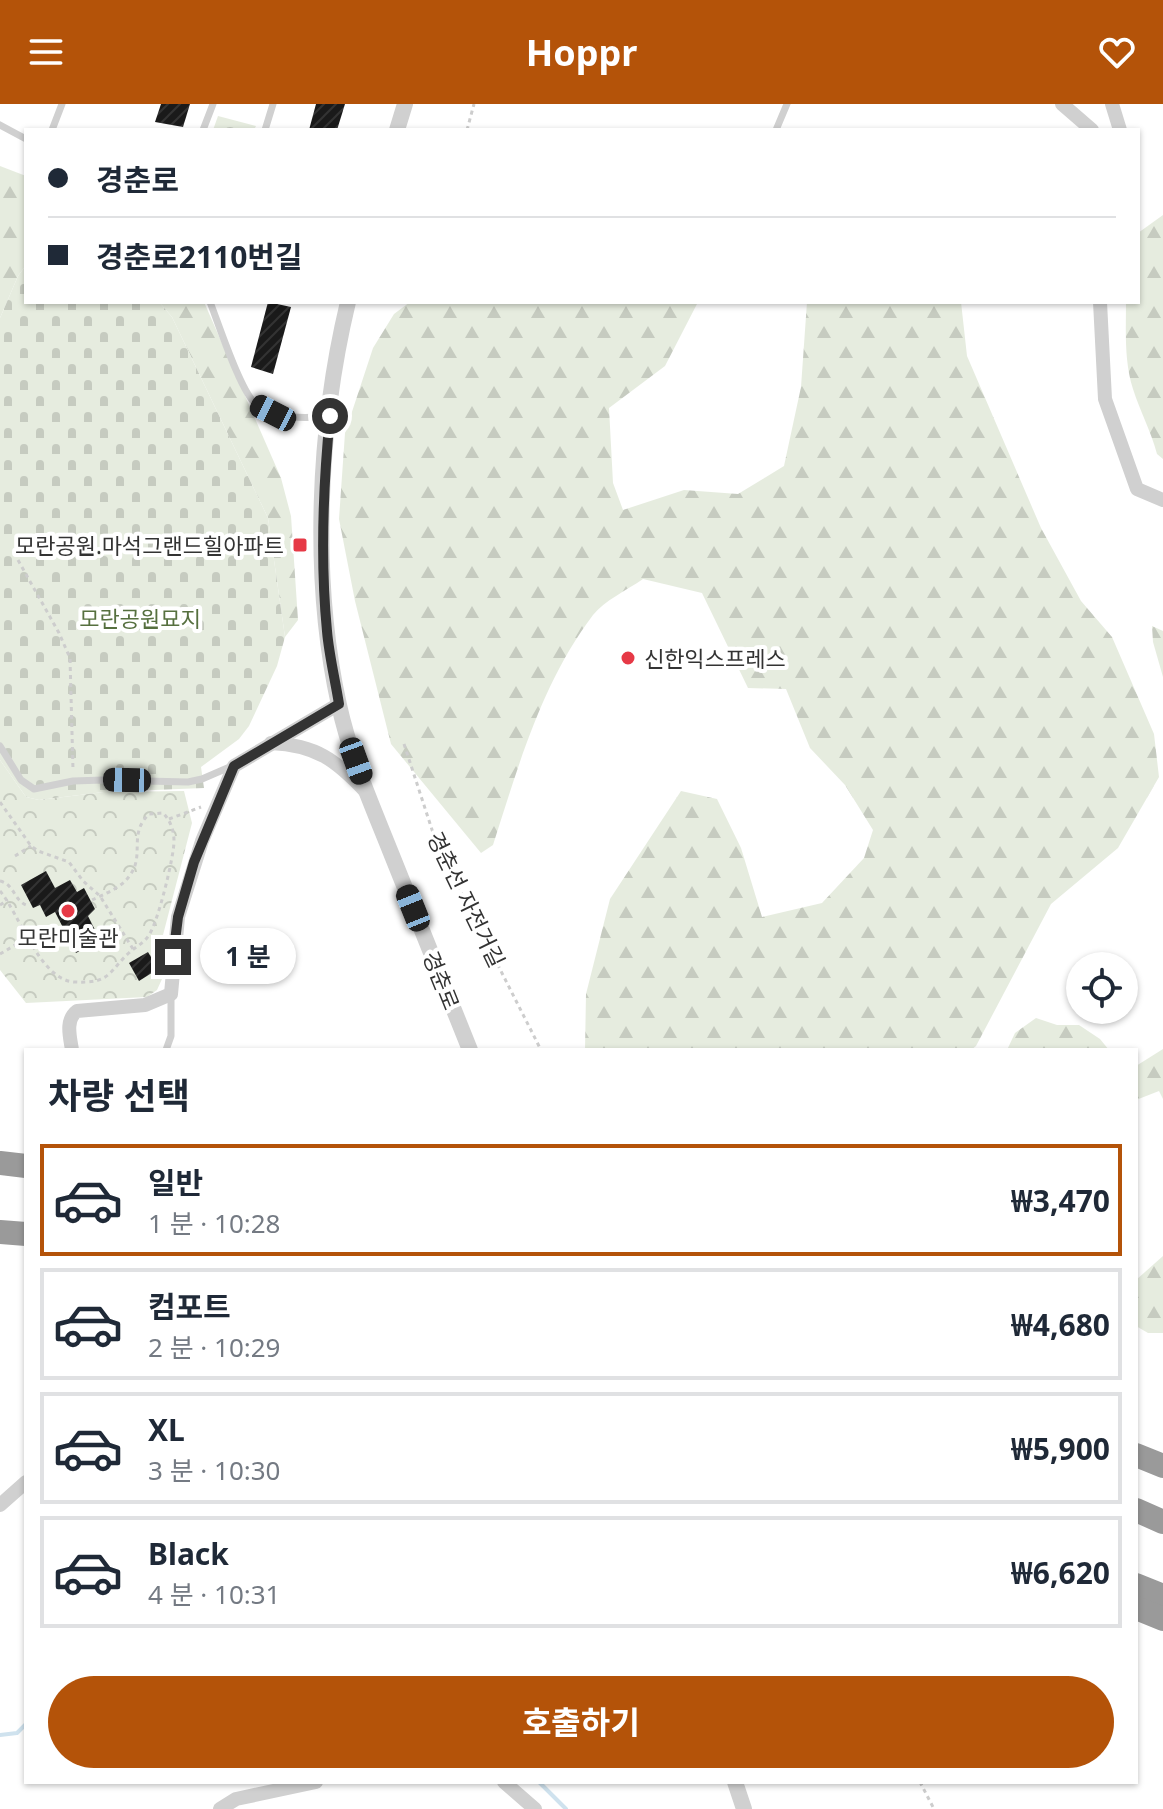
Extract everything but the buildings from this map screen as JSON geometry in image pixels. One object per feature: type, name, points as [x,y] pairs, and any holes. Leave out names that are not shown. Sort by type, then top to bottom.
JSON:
[{"type":"highway","points":[[0,1163],[24,1166]]},
{"type":"highway","points":[[0,1232],[24,1234]]},
{"type":"highway","points":[[1138,1495],[1163,1504]]},
{"type":"highway","points":[[1138,1511],[1163,1522]]},
{"type":"highway","points":[[1138,1586],[1163,1596]]},
{"type":"highway","points":[[1138,1609],[1163,1619]]},
{"type":"street","points":[[398,128],[405,104]]},
{"type":"street","points":[[1062,104],[1090,128]]},
{"type":"street","points":[[1112,104],[1119,128]]},
{"type":"street","name":"경춘로","points":[[347,304],[338,340],[324,470],[322,533],[327,632],[339,704],[368,795],[469,1048]]},
{"type":"street","points":[[1100,304],[1105,399],[1137,489],[1163,500]]},
{"type":"street","points":[[72,1048],[70,1022],[77,1011],[145,1005],[171,994],[178,917],[194,862],[234,766],[339,704]]},
{"type":"street","points":[[271,743],[297,745],[324,754],[368,795]]},
{"type":"street","points":[[0,1505],[24,1484]]},
{"type":"street","points":[[220,1809],[236,1799],[307,1784]]},
{"type":"street","points":[[506,1784],[535,1809]]},
{"type":"street","points":[[737,1784],[744,1809]]},
{"type":"lane","points":[[53,128],[62,104]]},
{"type":"lane","points":[[204,128],[213,104]]},
{"type":"lane","points":[[266,128],[273,104]]},
{"type":"lane","points":[[777,128],[787,104]]},
{"type":"lane","points":[[0,125],[24,138]]},
{"type":"lane","points":[[211,304],[230,356],[253,402],[273,413],[305,419],[330,416]]},
{"type":"lane","points":[[0,746],[27,786],[42,789],[73,781],[188,782],[234,766]]},
{"type":"lane","points":[[167,1048],[171,1036],[171,994]]},
{"type":"path","points":[[468,128],[474,104]]},
{"type":"path","points":[[18,560],[70,658],[73,781]]},
{"type":"path","name":"경춘선 자전거길","points":[[404,744],[437,845],[540,1048]]},
{"type":"path","points":[[169,819],[220,800]]},
{"type":"path","points":[[0,802],[31,846],[69,862],[83,881],[100,896],[133,949]]},
{"type":"path","points":[[0,814],[5,809]]},
{"type":"path","points":[[0,891],[8,900],[27,938],[53,971],[75,983],[109,975],[133,949],[143,943],[154,927],[174,840],[169,819],[163,813],[156,812],[143,820],[137,831],[136,858],[131,875],[92,900]]},
{"type":"path","points":[[15,856],[31,846]]},
{"type":"path","points":[[0,881],[12,888],[20,902],[26,905]]},
{"type":"path","points":[[0,905],[8,900]]},
{"type":"path","points":[[0,954],[27,938]]},
{"type":"path","points":[[921,1784],[934,1809]]},
{"type":"green space","points":[[218,116],[256,126],[255,128],[214,128]]},
{"type":"green space","points":[[0,166],[24,175],[24,268],[0,318]]},
{"type":"green space","points":[[1163,215],[1163,459],[1157,454],[1133,389],[1127,357],[1126,304],[1140,304],[1140,232]]},
{"type":"green space","name":"모란공원묘지","points":[[24,268],[24,304],[161,304],[172,317],[268,518],[285,637],[277,666],[249,726],[239,739],[201,767],[204,788],[104,792],[39,800],[26,797],[0,760],[0,318]]},
{"type":"green space","points":[[161,304],[205,304],[281,478],[291,516],[298,620],[285,637],[268,518],[172,317]]},
{"type":"green space","points":[[407,304],[697,304],[665,366],[609,408],[613,483],[623,510],[684,490],[738,494],[784,466],[801,387],[807,304],[961,304],[967,356],[1041,528],[1081,601],[1112,637],[1154,734],[1159,777],[1118,848],[1051,904],[974,1048],[585,1048],[586,994],[610,899],[681,791],[717,799],[741,848],[762,917],[822,903],[864,858],[873,830],[845,785],[810,748],[786,689],[748,688],[702,593],[643,579],[609,600],[593,615],[559,668],[533,726],[493,845],[481,853],[391,744],[355,601],[339,519],[345,433],[373,348],[394,314]]},
{"type":"green space","points":[[1152,626],[1163,631],[1163,677],[1153,642]]},
{"type":"green space","points":[[0,760],[26,797],[39,800],[104,792],[184,791],[192,823],[163,935],[162,979],[157,990],[147,997],[26,1003],[0,970]]},
{"type":"green space","points":[[1036,1018],[1057,1025],[1079,1025],[1107,1048],[1008,1048],[1015,1033]]},
{"type":"green space","points":[[1163,1049],[1163,1099],[1159,1091],[1138,1099],[1138,1065]]},
{"type":"green space","points":[[1163,1256],[1163,1333],[1148,1333],[1138,1327],[1138,1278]]},
{"type":"waterway","points":[[0,1735],[17,1733],[24,1726]]},
{"type":"waterway","points":[[541,1784],[566,1809]]},
{"type":"place","name":"모란공원.마석그랜드힐아파트","points":[[300,545]]},
{"type":"place","name":"신한익스프레스","points":[[628,658]]},
{"type":"place","name":"모란미술관","points":[[68,911]]},
{"type":"route","points":[[173,957],[178,917],[194,862],[234,766],[339,704],[327,632],[322,533],[330,416]]}]
